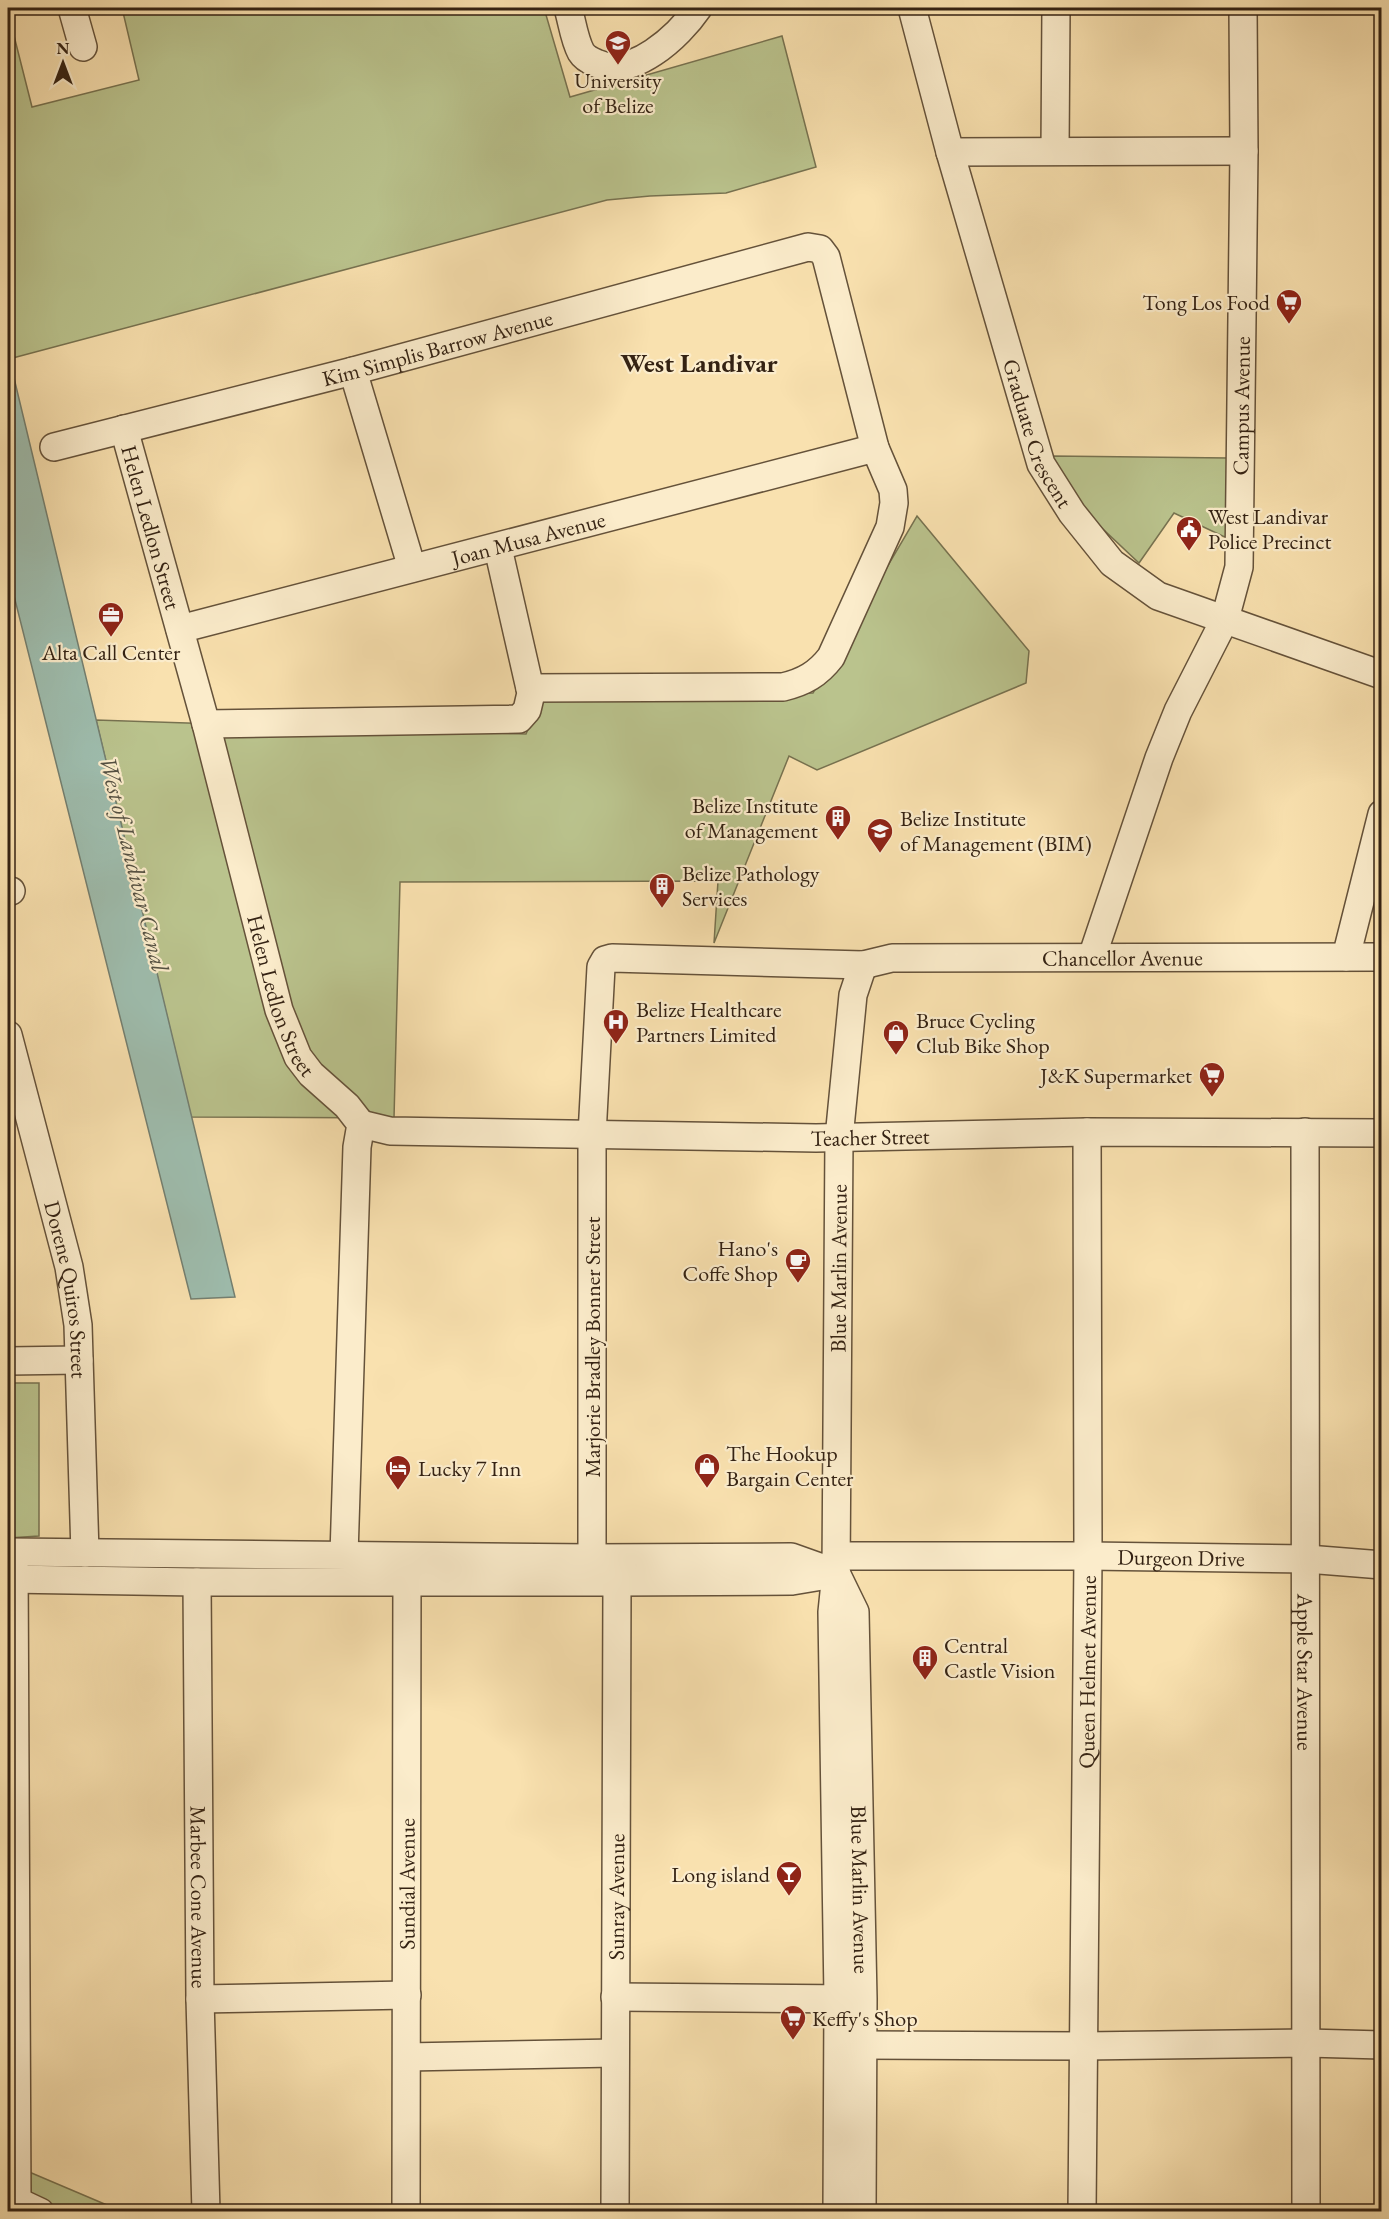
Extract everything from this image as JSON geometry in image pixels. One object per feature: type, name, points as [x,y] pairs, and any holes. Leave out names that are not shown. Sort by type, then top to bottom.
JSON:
[{"type":"street","points":[[72,8],[83,47]]},
{"type":"street","points":[[568,8],[582,53],[606,67],[625,66],[660,47],[691,12]]},
{"type":"street","name":"Graduate Crescent","points":[[912,8],[950,152],[1041,464],[1072,513],[1112,563],[1158,596],[1382,675]]},
{"type":"street","points":[[1055,152],[1056,8]]},
{"type":"street","name":"Campus Avenue","points":[[1092,957],[1159,758],[1178,711],[1225,619],[1239,567],[1244,151],[1243,8]]},
{"type":"street","points":[[950,152],[1244,151]]},
{"type":"street","name":"Kim Simplis Barrow Avenue","points":[[54,447],[353,371],[808,248],[820,249],[826,257],[875,448]]},
{"type":"street","points":[[353,371],[412,568]]},
{"type":"street","name":"Helen Ledlon Street","points":[[124,429],[206,724],[279,1010],[298,1057],[311,1074],[347,1106],[361,1124]]},
{"type":"street","points":[[530,688],[783,687],[811,678],[831,657],[890,527],[894,503],[892,490],[875,448]]},
{"type":"street","name":"Joan Musa Avenue","points":[[180,629],[875,448]]},
{"type":"street","points":[[206,724],[519,719],[530,705],[530,688],[498,548]]},
{"type":"street","points":[[1346,957],[1382,814]]},
{"type":"street","name":"Chancellor Avenue","points":[[592,1135],[601,967],[605,960],[612,958],[863,965],[892,958],[1382,957]]},
{"type":"street","name":"Blue Marlin Avenue","points":[[837,2211],[850,1998],[855,1612],[836,1565],[839,1138],[854,995],[863,965]]},
{"type":"street","name":"Dorene Quiros Street","points":[[8,1035],[69,1267],[75,1298],[80,1360],[85,1553]]},
{"type":"street","points":[[345,1555],[357,1158],[361,1124]]},
{"type":"street","name":"Teacher Street","points":[[361,1124],[375,1130],[390,1131],[839,1138],[1087,1132],[1382,1133]]},
{"type":"street","name":"Queen Helmet Avenue","points":[[1082,2211],[1088,1556],[1087,1132]]},
{"type":"street","name":"Apple Star Avenue","points":[[1305,1132],[1306,2211]]},
{"type":"street","name":"Marjorie Bradley Bonner Street","points":[[592,1135],[592,1558]]},
{"type":"street","points":[[8,1361],[80,1360]]},
{"type":"street","points":[[21,2203],[11,1552],[345,1555],[407,1569],[617,1582],[792,1569]]},
{"type":"street","name":"Durgeon Drive","points":[[792,1569],[836,1565],[1088,1556],[1307,1559],[1382,1565]]},
{"type":"street","points":[[11,1579],[197,1582],[592,1558],[792,1569]]},
{"type":"street","name":"Sundial Avenue","points":[[406,2211],[407,1569]]},
{"type":"street","name":"Marbee Cone Avenue","points":[[197,1582],[201,2000],[206,2211]]},
{"type":"street","name":"Sunray Avenue","points":[[615,2211],[617,1582]]},
{"type":"street","points":[[201,2000],[407,1995]]},
{"type":"street","points":[[615,1997],[850,1998]]},
{"type":"street","name":"Blue Marlin Avenue","points":[[850,1998],[863,2045],[862,2211]]},
{"type":"street","points":[[863,2045],[1084,2046],[1307,2043],[1382,2045]]},
{"type":"street","points":[[407,2057],[615,2053]]},
{"type":"green space","points":[[122,8],[544,8],[570,97],[782,36],[816,167],[726,193],[607,200],[9,359],[8,12],[32,107],[139,80]]},
{"type":"green space","points":[[1052,456],[1228,458],[1231,540],[1174,513],[1139,563],[1087,514]]},
{"type":"green space","points":[[917,516],[1029,651],[1026,683],[817,770],[789,756],[714,943],[718,881],[400,882],[394,1118],[191,1117],[96,720],[526,734],[541,698],[813,693]]},
{"type":"green space","points":[[8,1383],[39,1383],[39,1536],[8,1538]]},
{"type":"green space","points":[[8,2163],[121,2211],[65,2211],[8,2188]]},
{"type":"shaded area","points":[[8,353],[235,1297],[191,1299],[8,572]]},
{"type":"place","name":"University of Belize","points":[[618,66]]},
{"type":"place","name":"Tong Los Food","points":[[1289,325]]},
{"type":"place","name":"West Landivar Police Precinct","points":[[1189,552]]},
{"type":"place","name":"Alta Call Center","points":[[111,638]]},
{"type":"place","name":"Belize Institute of Management","points":[[838,841]]},
{"type":"place","name":"Belize Institute of Management (BIM)","points":[[880,854]]},
{"type":"place","name":"Belize Pathology Services","points":[[662,909]]},
{"type":"place","name":"Belize Healthcare Partners Limited","points":[[616,1045]]},
{"type":"place","name":"Bruce Cycling Club Bike Shop","points":[[896,1056]]},
{"type":"place","name":"J&K Supermarket","points":[[1212,1098]]},
{"type":"place","name":"Hano's Coffe Shop","points":[[798,1284]]},
{"type":"place","name":"The Hookup Bargain Center","points":[[707,1489]]},
{"type":"place","name":"Lucky 7 Inn","points":[[398,1491]]},
{"type":"place","name":"Central Castle Vision","points":[[925,1681]]},
{"type":"place","name":"Long island","points":[[789,1897]]},
{"type":"place","name":"Keffy's Shop","points":[[793,2041]]},
{"type":"district","name":"West Landivar","points":[[699,363]]},
{"type":"water label","name":"West of Landivar Canal","points":[[134,864]]}]
